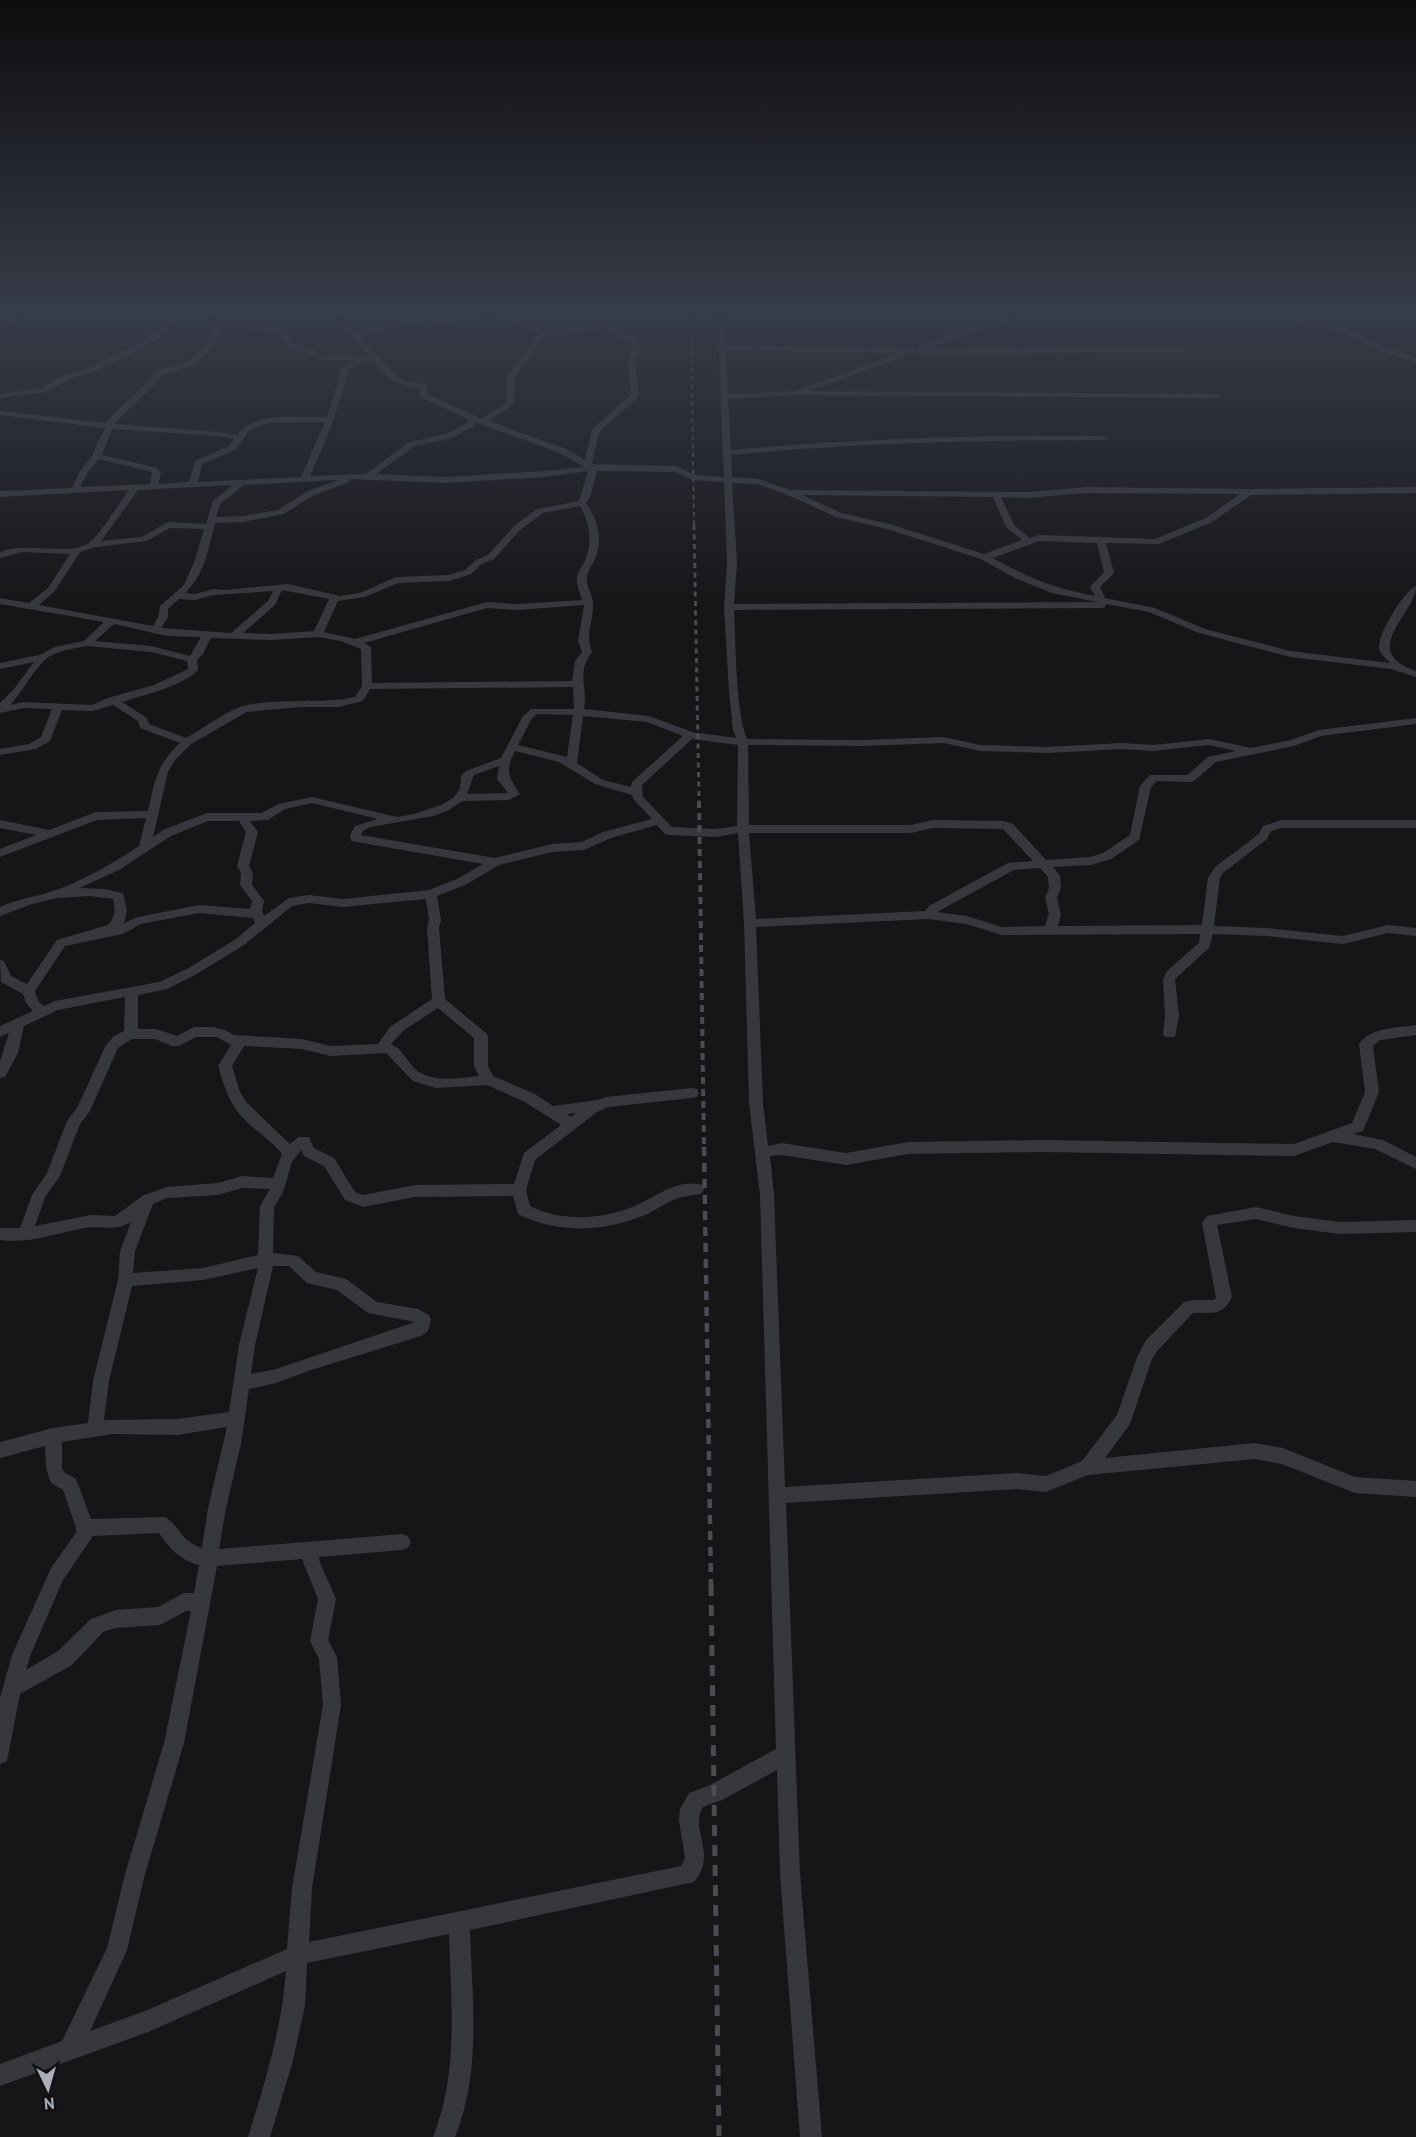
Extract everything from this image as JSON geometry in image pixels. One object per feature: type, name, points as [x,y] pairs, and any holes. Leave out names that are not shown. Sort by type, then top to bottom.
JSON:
[{"type":"street","points":[[107,426],[126,408]]},
{"type":"street","points":[[304,480],[313,456],[323,442],[335,408]]},
{"type":"street","points":[[450,408],[563,451],[590,466]]},
{"type":"street","points":[[483,422],[504,408]]},
{"type":"street","points":[[180,596],[195,597],[213,592],[293,587],[340,599],[362,595],[396,580],[457,576],[491,557],[517,528],[540,511],[582,503],[586,497],[595,432],[614,418],[620,408]]},
{"type":"street","points":[[724,408],[732,563],[729,607],[734,691],[738,730],[742,742],[743,829],[750,923],[756,1102],[767,1195],[779,1495],[790,1874],[811,2137]]},
{"type":"street","points":[[0,413],[239,438]]},
{"type":"street","points":[[368,476],[412,444],[449,436],[471,424],[472,418]]},
{"type":"street","points":[[193,485],[198,463],[226,452],[246,429],[268,421],[330,419]]},
{"type":"street","points":[[75,490],[84,471],[98,456],[100,442],[109,430],[107,426]]},
{"type":"street","points":[[727,453],[806,444],[854,444],[901,439],[1103,438]]},
{"type":"street","points":[[98,456],[155,470],[157,474],[153,487]]},
{"type":"street","points":[[0,494],[368,476],[445,480],[544,474],[590,466],[676,469],[693,477],[759,482],[790,492],[839,515],[890,527],[984,557],[1018,576],[1055,591],[1131,605],[1167,615],[1202,631],[1290,654],[1411,674]]},
{"type":"street","points":[[0,555],[24,549],[76,552],[94,544],[144,539],[168,525],[211,524],[281,512],[309,494],[351,478]]},
{"type":"street","points":[[157,626],[163,617],[163,608],[180,596],[188,586],[200,560],[217,501],[241,483]]},
{"type":"street","points":[[94,544],[135,488]]},
{"type":"street","points":[[790,492],[1028,495],[1095,490],[1249,492],[1416,490]]},
{"type":"street","points":[[984,557],[1003,554],[1023,540],[1101,539],[1156,542],[1209,519],[1249,492]]},
{"type":"street","points":[[996,494],[1005,520],[1023,540]]},
{"type":"street","points":[[571,764],[578,712],[577,684],[580,662],[587,652],[583,641],[588,602],[582,586],[582,576],[592,555],[594,532],[592,519],[582,503]]},
{"type":"street","points":[[1101,539],[1109,573],[1095,587],[1101,599]]},
{"type":"street","points":[[30,607],[51,590],[76,552]]},
{"type":"street","points":[[234,635],[250,619],[274,601],[279,589]]},
{"type":"street","points":[[1411,674],[1386,653],[1384,647],[1391,626],[1407,598],[1416,589]]},
{"type":"street","points":[[318,634],[335,597]]},
{"type":"street","points":[[0,613],[3,602],[144,626],[157,626],[167,633],[271,637],[318,634],[356,642],[367,649],[367,686],[359,699],[345,703],[300,704],[240,710],[227,721],[187,742],[170,758],[164,772],[144,849]]},
{"type":"street","points":[[356,642],[487,605],[517,607],[588,602]]},
{"type":"street","points":[[729,607],[1131,605]]},
{"type":"street","points":[[87,643],[112,620]]},
{"type":"street","points":[[192,659],[198,654],[207,635]]},
{"type":"street","points":[[0,666],[42,657],[59,649],[87,643],[151,649],[192,659]]},
{"type":"street","points":[[0,710],[18,691],[42,657]]},
{"type":"street","points":[[0,710],[23,705],[86,709],[158,687],[189,673],[193,670],[192,659]]},
{"type":"street","points":[[367,686],[577,684]]},
{"type":"street","points":[[112,700],[143,720],[144,726],[150,730],[187,742]]},
{"type":"street","points":[[0,752],[32,747],[46,739],[58,707]]},
{"type":"street","points":[[461,798],[512,796],[510,786],[502,776],[506,760],[530,713],[578,712],[649,719],[690,735],[742,742],[861,743],[944,740],[980,748],[1048,750],[1122,746],[1153,748],[1209,742],[1250,750]]},
{"type":"street","points":[[928,915],[933,909],[1012,866],[1091,861],[1107,856],[1135,837],[1146,786],[1150,779],[1190,778],[1212,759],[1294,742],[1319,733],[1416,721]]},
{"type":"street","points":[[690,735],[636,784],[635,792],[638,798],[669,831],[716,833],[743,829],[912,829],[933,824],[1004,825],[1009,827],[1053,876],[1055,888],[1052,898],[1056,909],[1050,928]]},
{"type":"street","points":[[513,746],[528,752],[562,759],[605,784],[635,792]]},
{"type":"street","points":[[495,862],[356,838],[356,830],[360,826],[443,810],[461,798],[467,787],[467,776],[470,773],[506,760]]},
{"type":"street","points":[[52,896],[115,867],[167,833],[207,817],[218,815],[243,818],[264,817],[282,806],[312,800],[393,819]]},
{"type":"street","points":[[0,853],[96,816],[153,814]]},
{"type":"street","points":[[243,818],[252,832],[243,866],[247,873],[246,885],[258,901],[260,920]]},
{"type":"street","points":[[0,1032],[18,1025],[41,1011],[162,986],[191,972],[260,920],[282,906],[298,900],[343,903],[431,894],[461,882],[495,862],[552,848],[584,846],[607,835],[659,821]]},
{"type":"street","points":[[0,824],[51,834]]},
{"type":"street","points":[[1170,1034],[1172,1016],[1169,979],[1171,974],[1201,950],[1208,930],[1210,893],[1219,870],[1274,825],[1416,825]]},
{"type":"street","points":[[0,912],[16,904],[78,892],[118,896],[122,907],[119,918],[107,932]]},
{"type":"street","points":[[431,894],[435,920],[433,928],[439,1001],[481,1036],[481,1066],[488,1080]]},
{"type":"street","points":[[0,901],[16,904]]},
{"type":"street","points":[[41,1011],[32,1003],[29,991],[61,943],[119,931],[138,921],[199,909],[260,920]]},
{"type":"street","points":[[750,923],[928,915],[967,920],[1002,931],[1050,928],[1208,930],[1343,940],[1388,929],[1416,932]]},
{"type":"street","points":[[0,964],[6,979],[29,991]]},
{"type":"street","points":[[131,1034],[132,991]]},
{"type":"street","points":[[382,1048],[390,1034],[403,1022],[422,1014],[439,1001]]},
{"type":"street","points":[[0,1073],[11,1053],[18,1025]]},
{"type":"street","points":[[762,1152],[782,1149],[846,1159],[908,1148],[1042,1146],[1287,1150],[1350,1132],[1361,1122],[1372,1092],[1366,1044],[1369,1039],[1416,1030]]},
{"type":"street","points":[[26,1232],[39,1195],[53,1176],[74,1121],[82,1111],[113,1045],[119,1039],[131,1034],[156,1034],[172,1041],[179,1041],[194,1032],[220,1032],[232,1040],[302,1044],[330,1051],[382,1048],[395,1051],[409,1072],[423,1082],[488,1080],[553,1111],[571,1124]]},
{"type":"street","points":[[240,1041],[225,1066],[232,1091],[248,1115],[278,1138],[290,1153]]},
{"type":"street","points":[[553,1111],[692,1093]]},
{"type":"street","points":[[598,1105],[531,1153],[519,1190],[523,1210],[543,1219],[572,1223],[597,1222],[641,1210],[669,1193],[697,1189]]},
{"type":"street","points":[[1335,1137],[1378,1144],[1416,1163]]},
{"type":"street","points":[[71,2046],[117,1950],[135,1874],[174,1743],[202,1602],[217,1508],[237,1418],[247,1345],[267,1260],[267,1206],[279,1184],[290,1153],[304,1142],[309,1152],[329,1162],[350,1196],[363,1201],[416,1191],[519,1190]]},
{"type":"street","points":[[0,1234],[9,1236],[66,1228],[89,1221],[109,1225],[121,1221],[148,1200],[168,1192],[198,1188],[219,1189],[241,1182],[279,1184]]},
{"type":"street","points":[[95,1429],[101,1381],[126,1280],[123,1267],[129,1245],[148,1200]]},
{"type":"street","points":[[1088,1467],[1124,1419],[1145,1357],[1152,1345],[1189,1307],[1216,1307],[1222,1303],[1224,1297],[1209,1223],[1212,1220],[1256,1213],[1294,1222],[1340,1228],[1416,1226]]},
{"type":"street","points":[[126,1280],[203,1274],[267,1260],[293,1260],[312,1278],[341,1284],[373,1308],[418,1316],[423,1320],[422,1326],[415,1331],[310,1363],[276,1377],[242,1383]]},
{"type":"street","points":[[0,1450],[53,1436],[95,1429],[141,1425],[177,1427],[237,1418]]},
{"type":"street","points":[[0,1754],[4,1718],[11,1689],[41,1605],[57,1574],[80,1545],[85,1528],[70,1485],[57,1477],[54,1468],[53,1436]]},
{"type":"street","points":[[779,1495],[1017,1481],[1046,1484],[1088,1467],[1255,1451],[1283,1456],[1355,1485],[1416,1489]]},
{"type":"street","points":[[85,1528],[164,1525],[174,1541],[194,1555],[209,1558],[402,1542]]},
{"type":"street","points":[[259,2137],[294,2006],[302,1888],[332,1705],[328,1657],[319,1641],[327,1599],[311,1564],[310,1549]]},
{"type":"street","points":[[11,1689],[65,1658],[97,1625],[116,1619],[160,1616],[184,1602],[202,1602]]},
{"type":"street","points":[[0,2074],[71,2046],[148,2021],[297,1955],[687,1875],[693,1868],[695,1858],[689,1820],[690,1809],[696,1800],[715,1793],[787,1754]]},
{"type":"street","points":[[444,2137],[453,2118],[460,2084],[462,2026],[459,1922]]},
{"type":"railway","points":[[692,408],[694,527]]},
{"type":"railway","points":[[694,525],[699,802]]},
{"type":"railway","points":[[699,801],[704,1149]]},
{"type":"railway","points":[[704,1147],[711,1586]]},
{"type":"railway","points":[[711,1585],[719,2137]]}]
